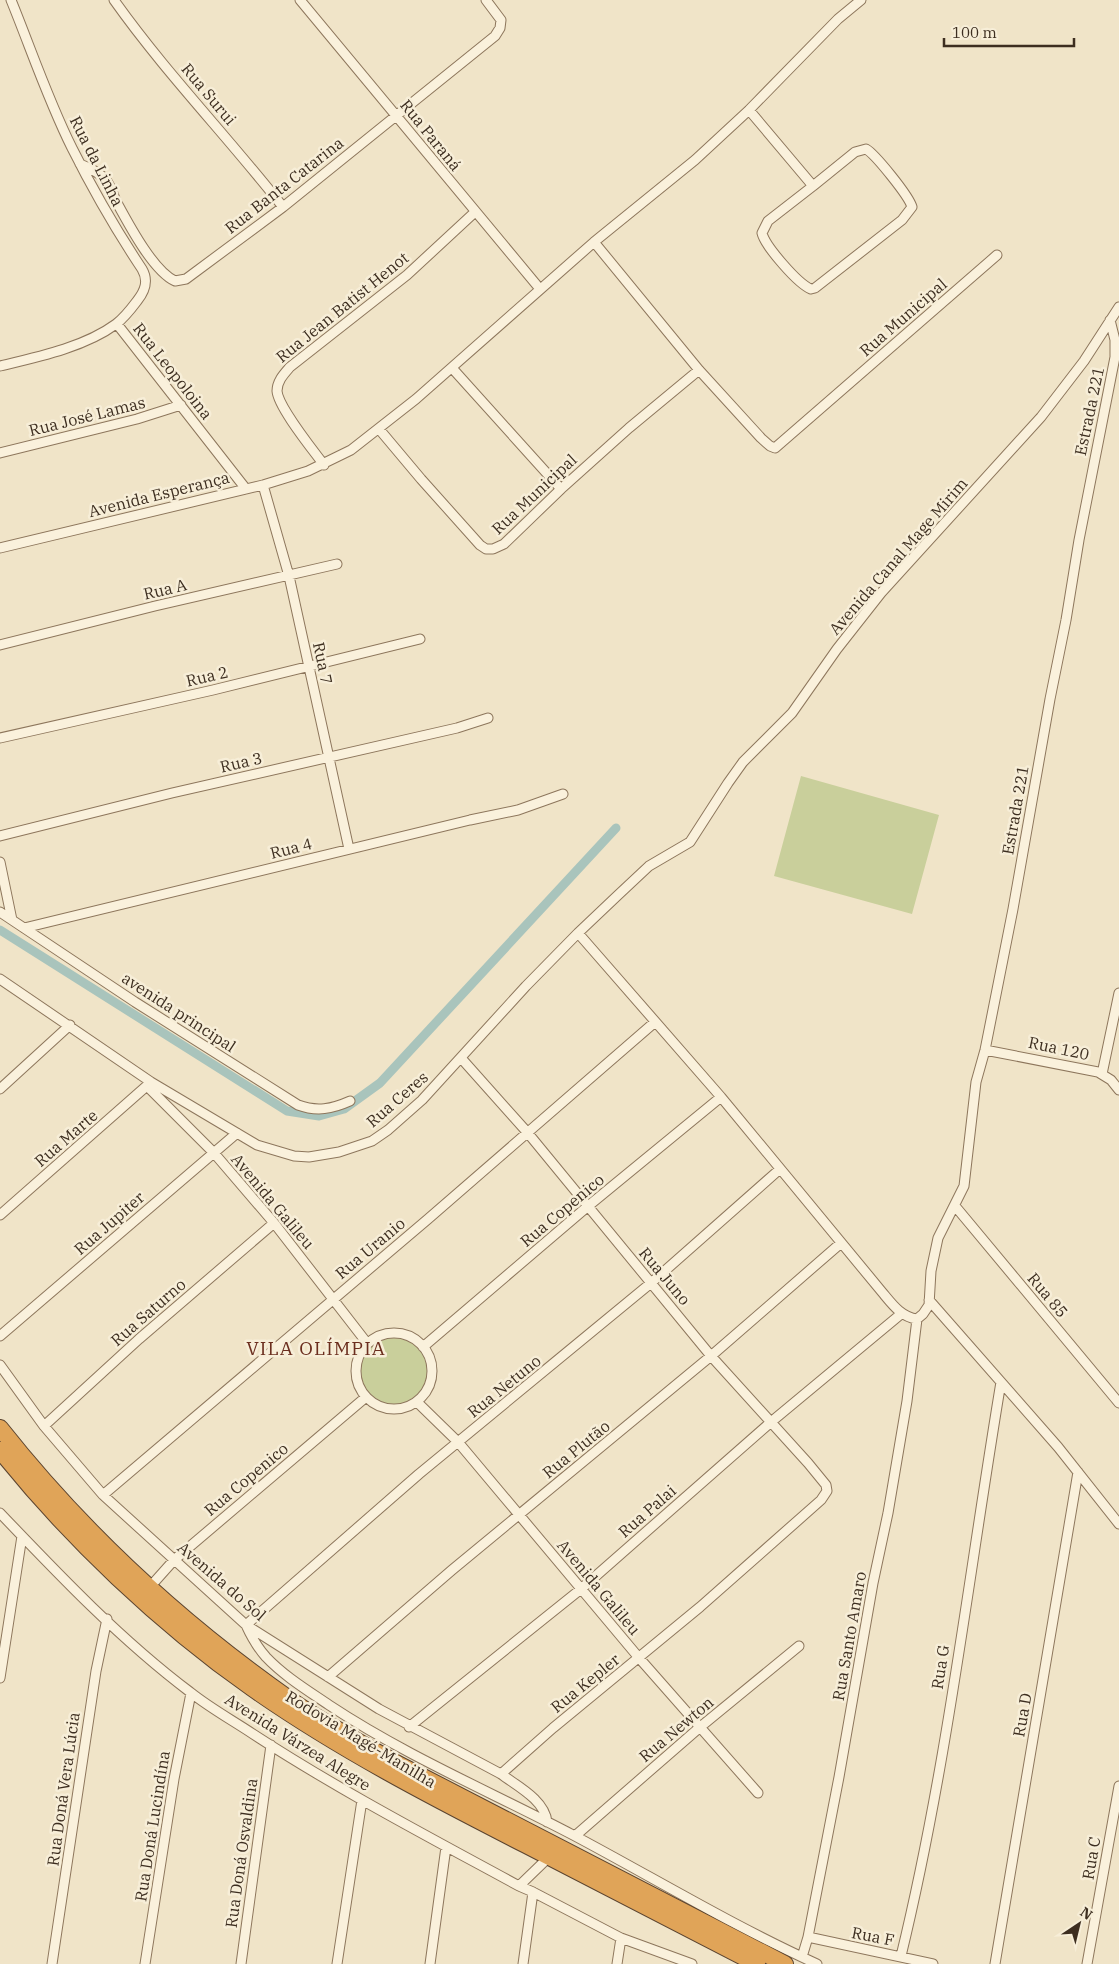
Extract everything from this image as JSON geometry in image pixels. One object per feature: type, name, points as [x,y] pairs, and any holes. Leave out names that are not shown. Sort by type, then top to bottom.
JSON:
[{"type":"highway","name":"Rodovia Magé-Manilha","points":[[0,1428],[74,1514],[149,1588],[202,1633],[293,1701],[338,1730],[446,1789],[785,1964]]},
{"type":"highway","name":"Rodovia Magé-Manilha","points":[[0,1450],[52,1511],[113,1572],[194,1644],[250,1687],[332,1741],[390,1774],[757,1964]]},
{"type":"street","name":"Rua da Linha","points":[[11,0],[46,90],[80,164],[114,227],[145,275],[145,287],[141,296],[117,324]]},
{"type":"street","name":"Rua Surui","points":[[114,0],[149,46],[246,160],[283,207]]},
{"type":"street","name":"Rua Paraná","points":[[300,0],[540,289]]},
{"type":"street","name":"Rua Banta Catarina","points":[[80,164],[96,172],[106,180],[126,219],[163,274],[175,281],[189,278],[283,207],[498,32],[501,20],[486,0]]},
{"type":"street","points":[[324,465],[363,442],[452,368],[594,242],[695,160],[749,110],[826,30],[861,0]]},
{"type":"street","points":[[749,110],[813,186]]},
{"type":"street","points":[[866,149],[878,160],[908,198],[912,207],[902,220],[815,288],[811,289],[802,284],[782,262],[762,233],[768,222],[813,186],[855,152],[866,149]]},
{"type":"street","name":"Rua Jean Batist Henot","points":[[324,465],[280,398],[277,392],[280,379],[290,367],[408,275],[475,212]]},
{"type":"street","name":"Rua Municipal","points":[[594,242],[699,370],[761,438],[775,448],[997,255]]},
{"type":"street","name":"Avenida Canal Mage Mirim","points":[[681,848],[694,838],[737,770],[792,713],[837,649],[882,593],[1041,417],[1084,361],[1119,306]]},
{"type":"street","name":"Estrada 221","points":[[929,1300],[930,1271],[936,1246],[966,1177],[976,1082],[985,1050],[1013,909],[1089,488],[1115,357],[1115,340],[1110,320]]},
{"type":"street","name":"Rua Leopoloina","points":[[0,366],[67,348],[117,324],[246,489]]},
{"type":"street","points":[[452,368],[561,489]]},
{"type":"street","name":"Rua Municipal","points":[[380,428],[421,480],[470,535],[486,549],[493,549],[504,544],[561,489],[629,428],[699,370]]},
{"type":"street","name":"Rua José Lamas","points":[[0,453],[137,419],[181,405]]},
{"type":"street","name":"Avenida Esperança","points":[[0,548],[263,485],[324,465]]},
{"type":"street","name":"Rua 7","points":[[263,485],[289,576],[349,849]]},
{"type":"street","name":"Rua A","points":[[0,645],[155,606],[337,564]]},
{"type":"street","name":"Rua 2","points":[[0,738],[213,690],[420,639]]},
{"type":"street","name":"Rua 3","points":[[0,836],[189,789],[457,728],[488,718]]},
{"type":"street","name":"Rua 4","points":[[24,928],[518,810],[563,794]]},
{"type":"street","name":"Rua Ceres","points":[[0,979],[70,1026],[149,1084],[257,1145],[294,1156],[309,1157],[339,1152],[372,1141],[403,1118],[578,932],[649,866],[681,848]]},
{"type":"street","points":[[0,862],[12,920]]},
{"type":"street","name":"avenida principal","points":[[0,912],[135,1002],[298,1105],[319,1110],[338,1106],[350,1100]]},
{"type":"street","points":[[578,932],[721,1097],[901,1314],[917,1319],[927,1309],[929,1300]]},
{"type":"street","points":[[1102,1074],[1119,992]]},
{"type":"street","name":"Rua Uranio","points":[[103,1495],[428,1219],[526,1132],[656,1022]]},
{"type":"street","points":[[0,1089],[70,1026]]},
{"type":"street","name":"Rua 120","points":[[985,1050],[1057,1063],[1102,1074],[1111,1080],[1119,1090]]},
{"type":"street","name":"Rua Juno","points":[[461,1058],[526,1132],[711,1356],[826,1485],[827,1491],[825,1496],[807,1511]]},
{"type":"street","name":"Avenida Galileu","points":[[149,1084],[214,1153],[274,1223],[368,1343]]},
{"type":"street","name":"Rua Marte","points":[[0,1215],[149,1084]]},
{"type":"street","name":"Rua Copenico","points":[[423,1347],[587,1207],[721,1097]]},
{"type":"street","name":"Rua Jupiter","points":[[0,1336],[236,1133]]},
{"type":"street","name":"Rua Netuno","points":[[246,1624],[458,1442],[651,1283],[780,1169]]},
{"type":"street","name":"Rua 85","points":[[955,1206],[1119,1403]]},
{"type":"street","name":"Rua Saturno","points":[[44,1426],[139,1338],[274,1223]]},
{"type":"street","name":"Rua Plutão","points":[[328,1677],[519,1514],[711,1356],[841,1243]]},
{"type":"street","points":[[929,1300],[1078,1472],[1119,1524]]},
{"type":"street","name":"Rua Palai","points":[[409,1727],[581,1589],[771,1422],[901,1314]]},
{"type":"street","name":"Rua Santo Amaro","points":[[802,1957],[808,1937],[840,1777],[873,1583],[888,1513],[907,1401],[917,1319]]},
{"type":"street","points":[[393,1333],[404,1335],[417,1341],[423,1347],[429,1355],[432,1372],[428,1389],[417,1402],[409,1406],[390,1409],[381,1407],[366,1397],[358,1384],[355,1369],[359,1355],[368,1343],[379,1335],[393,1333]]},
{"type":"street","name":"Avenida do Sol","points":[[0,1365],[44,1426],[103,1495],[246,1624],[409,1727],[501,1774]]},
{"type":"street","name":"Rua G","points":[[900,1956],[919,1881],[936,1789],[1001,1382]]},
{"type":"street","name":"Rua Copenico","points":[[149,1588],[174,1560],[366,1397]]},
{"type":"street","name":"Avenida Galileu","points":[[417,1402],[458,1442],[640,1659],[758,1793]]},
{"type":"street","name":"Rua D","points":[[995,1964],[1078,1472]]},
{"type":"street","name":"Rua Kepler","points":[[501,1774],[553,1728],[640,1659],[807,1511]]},
{"type":"street","name":"Avenida Várzea Alegre","points":[[0,1513],[65,1581],[153,1663],[191,1693],[271,1746],[362,1800],[519,1886],[621,1938],[692,1964]]},
{"type":"street","points":[[0,1678],[22,1536]]},
{"type":"street","name":"Rua Doná Vera Lúcia","points":[[52,1964],[96,1671],[107,1619]]},
{"type":"street","points":[[246,1624],[252,1638],[266,1658],[332,1707],[417,1756],[575,1836],[741,1928],[817,1964]]},
{"type":"street","name":"Rua Newton","points":[[575,1836],[699,1728],[799,1646]]},
{"type":"street","name":"Rua Doná Lucindína","points":[[145,1964],[176,1770],[191,1693]]},
{"type":"street","name":"Rua Doná Osvaldina","points":[[241,1964],[271,1746]]},
{"type":"street","points":[[501,1774],[539,1803],[546,1814],[547,1822]]},
{"type":"street","name":"Rua C","points":[[1087,1964],[1119,1786]]},
{"type":"street","points":[[337,1964],[362,1800]]},
{"type":"street","points":[[430,1964],[446,1847]]},
{"type":"street","points":[[519,1886],[549,1857]]},
{"type":"street","points":[[523,1964],[533,1892]]},
{"type":"street","name":"Rua F","points":[[808,1937],[933,1964]]},
{"type":"street","points":[[618,1964],[621,1938]]},
{"type":"green space","points":[[801,776],[939,815],[912,914],[774,876]]},
{"type":"green space","points":[[394,1338],[407,1341],[417,1348],[424,1358],[427,1371],[424,1384],[417,1394],[407,1401],[394,1404],[381,1401],[371,1394],[364,1384],[361,1371],[364,1358],[371,1348],[381,1341]]},
{"type":"waterway","points":[[0,930],[287,1111],[319,1116],[344,1109],[380,1083],[616,828]]},
{"type":"district","name":"VILA OLÍMPIA","points":[[316,1348]]}]
